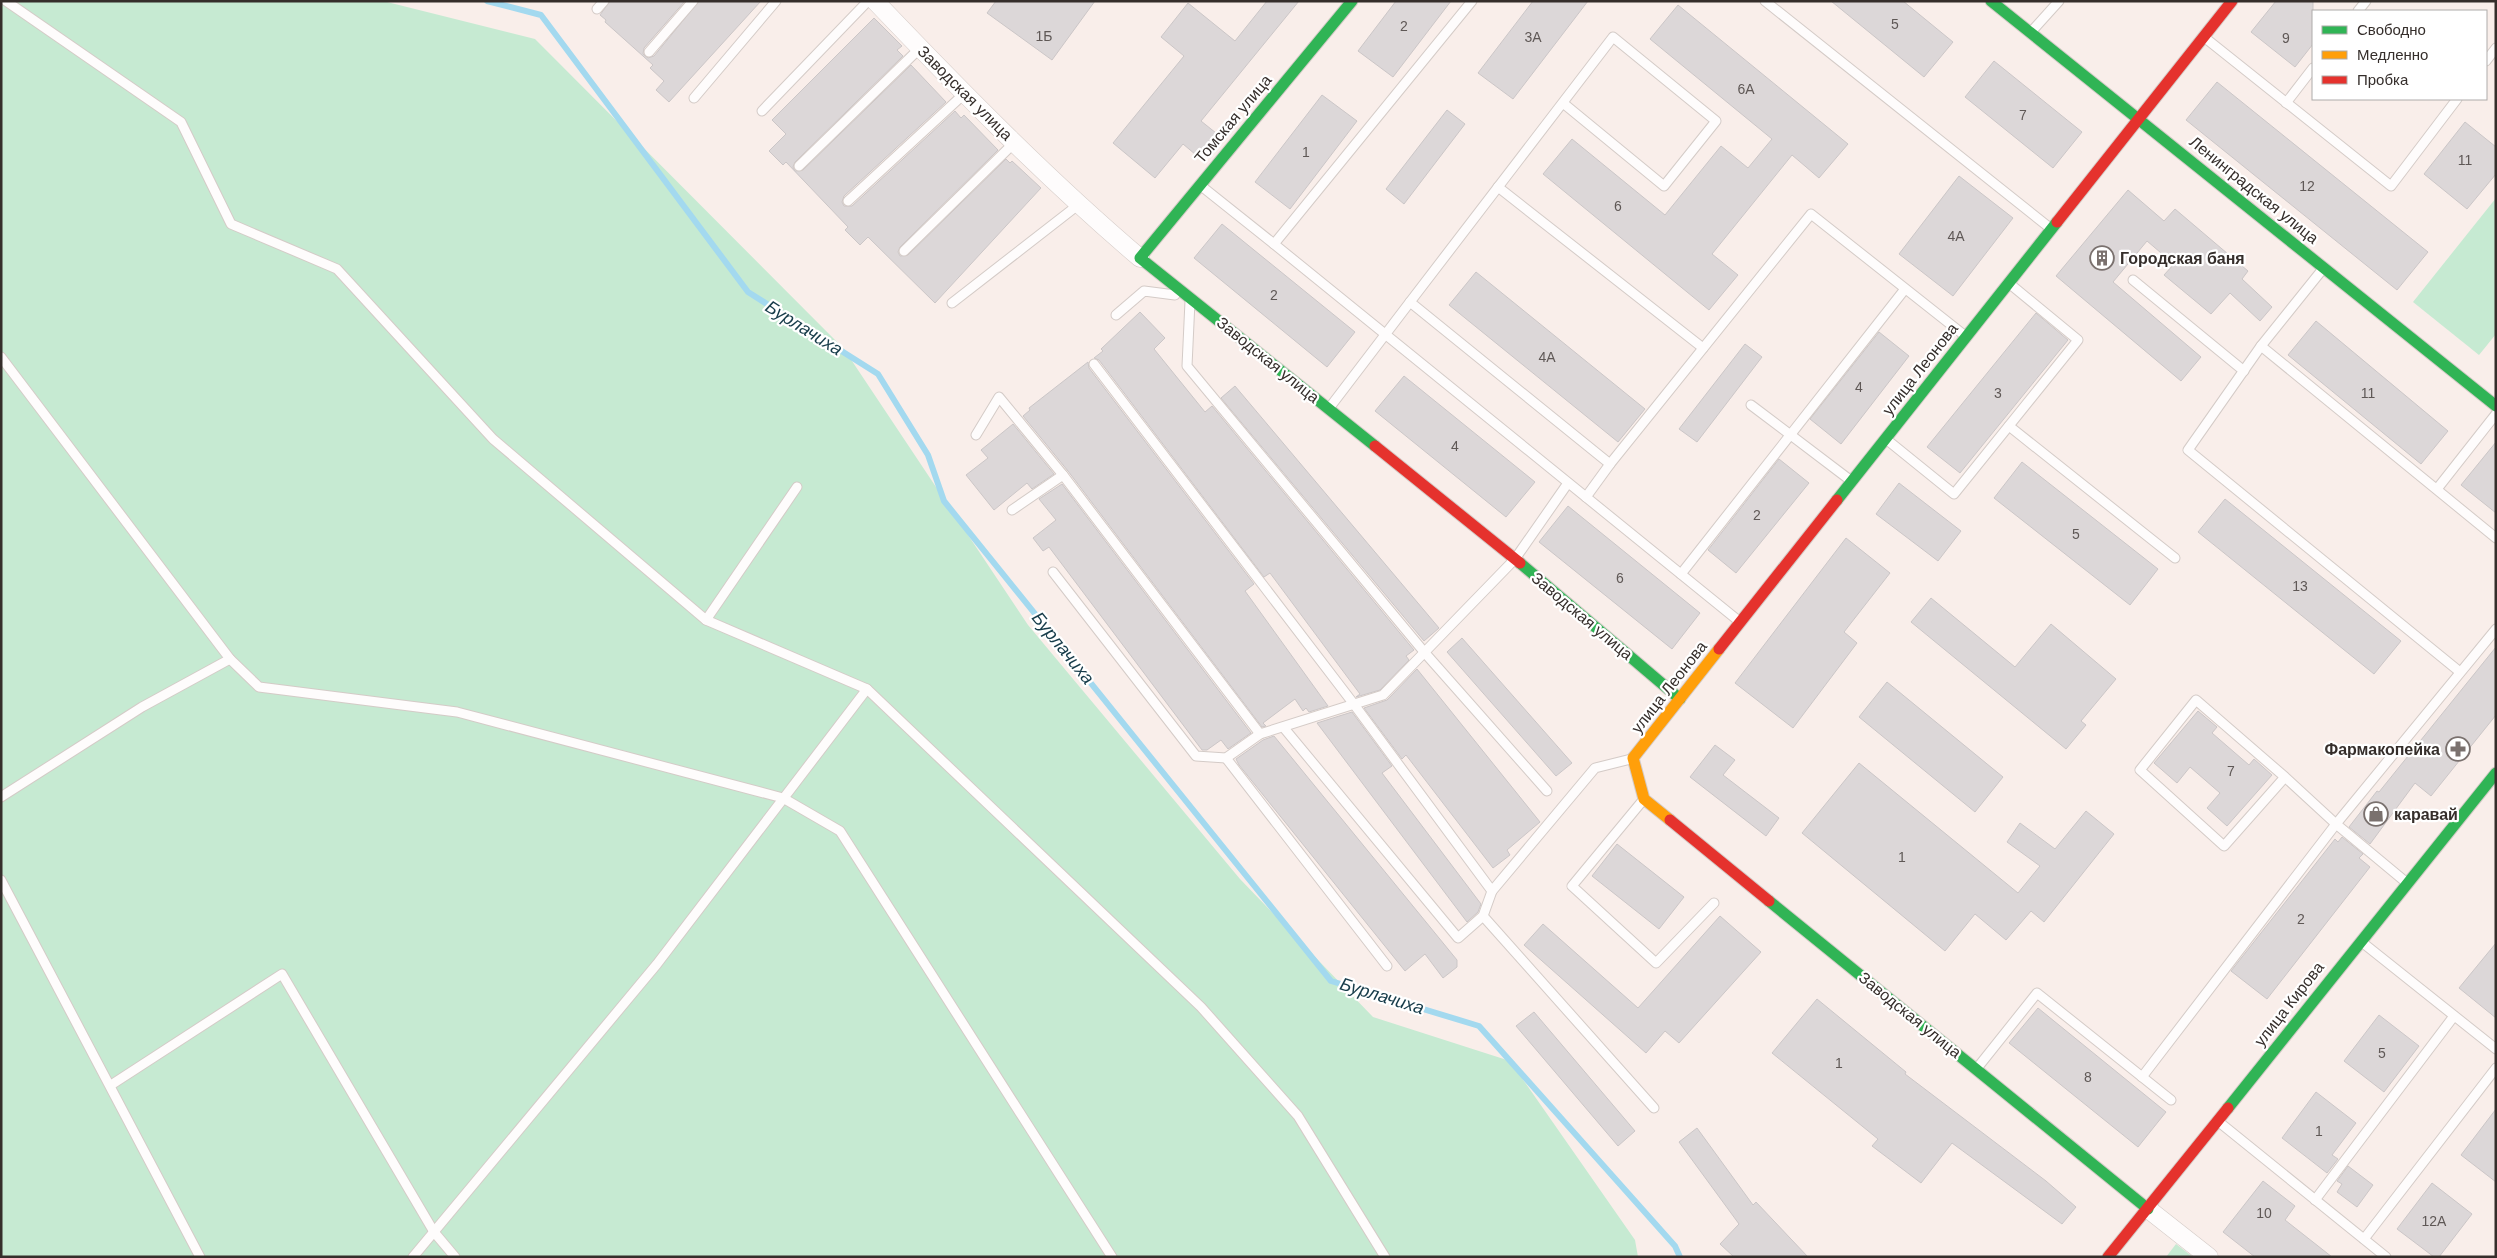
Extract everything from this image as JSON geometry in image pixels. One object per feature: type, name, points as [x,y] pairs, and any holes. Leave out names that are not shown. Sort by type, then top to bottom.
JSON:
[{"type":"street","name":"Заводская улица","points":[[875,1],[964,94],[1078,205],[1140,258],[1190,296],[1515,559],[1680,699]]},
{"type":"street","name":"Томская улица","points":[[1140,258],[1352,1]]},
{"type":"street","name":"Ленинградская улица","points":[[1991,1],[2496,406]]},
{"type":"street","name":"улица Леонова","points":[[1633,758],[2232,1]]},
{"type":"street","points":[[1633,758],[1644,799]]},
{"type":"street","name":"улица Кирова","points":[[2108,1257],[2496,772]]},
{"type":"street","name":"Заводская улица","points":[[1644,799],[2209,1257]]},
{"type":"lane","points":[[6,1],[181,122],[231,224],[337,269],[493,439],[706,620],[867,689],[1201,1007],[1298,1116],[1384,1257]]},
{"type":"lane","points":[[597,9],[604,1]]},
{"type":"lane","points":[[649,52],[692,1]]},
{"type":"lane","points":[[694,98],[776,1]]},
{"type":"lane","points":[[762,111],[868,1]]},
{"type":"lane","points":[[1274,244],[1472,1]]},
{"type":"lane","points":[[1765,1],[2052,230]]},
{"type":"lane","points":[[2031,32],[2059,1]]},
{"type":"lane","points":[[1328,409],[1386,335],[1410,302],[1562,103],[1613,37],[1716,121],[1664,186],[1562,103]]},
{"type":"lane","points":[[2204,37],[2391,186],[2456,100]]},
{"type":"lane","points":[[799,166],[920,48]]},
{"type":"lane","points":[[2487,60],[2496,48]]},
{"type":"lane","points":[[2286,103],[2312,69]]},
{"type":"lane","points":[[848,201],[964,94]]},
{"type":"lane","points":[[904,251],[1014,143]]},
{"type":"lane","points":[[1200,185],[1740,622]]},
{"type":"lane","points":[[1498,187],[1703,348]]},
{"type":"lane","points":[[952,304],[1078,205]]},
{"type":"lane","points":[[1586,497],[1610,464],[1811,214],[1966,337]]},
{"type":"lane","points":[[2324,268],[2261,346],[2188,450],[2460,672]]},
{"type":"lane","points":[[2133,280],[2244,371]]},
{"type":"lane","points":[[1886,439],[1954,494],[2078,340],[2009,283]]},
{"type":"lane","points":[[1681,574],[1906,289]]},
{"type":"lane","points":[[1116,315],[1144,291],[1190,296],[1187,366],[1425,653],[1547,791]]},
{"type":"lane","points":[[1410,302],[1610,464]]},
{"type":"lane","points":[[2261,346],[2496,538]]},
{"type":"lane","points":[[1,357],[230,659],[259,687],[456,712],[783,798],[840,831],[1112,1257]]},
{"type":"lane","points":[[1094,364],[1353,703],[1492,891]]},
{"type":"lane","points":[[976,435],[999,397],[1063,475],[1260,734]]},
{"type":"lane","points":[[1750,405],[1852,482]]},
{"type":"lane","points":[[2437,489],[2496,414]]},
{"type":"lane","points":[[2008,426],[2175,558]]},
{"type":"lane","points":[[1012,510],[1063,475]]},
{"type":"lane","points":[[1053,572],[1196,756],[1226,758],[1260,734],[1284,728],[1353,703],[1383,695],[1515,559],[1568,483]]},
{"type":"lane","points":[[706,620],[798,487]]},
{"type":"lane","points":[[2142,1077],[2336,824],[2496,629]]},
{"type":"lane","points":[[1,796],[142,707],[230,659]]},
{"type":"lane","points":[[413,1257],[657,964],[867,689]]},
{"type":"lane","points":[[2285,777],[2224,846],[2140,770],[2196,700],[2285,777],[2336,824],[2407,883]]},
{"type":"lane","points":[[1284,728],[1458,938],[1483,916],[1492,891],[1595,768],[1633,758]]},
{"type":"lane","points":[[1226,758],[1387,966]]},
{"type":"lane","points":[[1644,799],[1572,886],[1656,963],[1714,904]]},
{"type":"lane","points":[[1,880],[111,1085],[200,1257]]},
{"type":"lane","points":[[1483,916],[1654,1108]]},
{"type":"lane","points":[[2360,941],[2496,1049]]},
{"type":"lane","points":[[111,1085],[282,974],[434,1232],[455,1257]]},
{"type":"lane","points":[[1976,1069],[2037,993],[2170,1100]]},
{"type":"lane","points":[[2315,1200],[2454,1016]]},
{"type":"lane","points":[[2364,1239],[2496,1068]]},
{"type":"lane","points":[[2217,1121],[2386,1257]]},
{"type":"green space","points":[[1,1],[383,1],[535,39],[844,349],[1028,625],[1240,879],[1373,1017],[1510,1061],[1635,1240],[1638,1257],[1,1257]]},
{"type":"green space","points":[[2496,198],[2496,334],[2479,355],[2413,302]]},
{"type":"green space","points":[[2176,1244],[2193,1257],[2166,1257]]},
{"type":"building","points":[[610,1],[685,1],[644,48],[643,54],[648,58],[654,56],[699,1],[761,1],[669,102],[656,90],[664,81],[650,68],[653,65],[605,22],[606,20],[600,15]]},
{"type":"building","points":[[996,1],[1095,1],[1052,60],[987,13]]},
{"type":"building","points":[[1267,1],[1299,1],[1201,121],[1221,137],[1202,160],[1183,144],[1155,178],[1113,143],[1184,56],[1161,37],[1188,3],[1235,41]]},
{"type":"building","points":[[1396,1],[1451,1],[1393,77],[1358,51]]},
{"type":"building","points":[[1533,1],[1588,1],[1513,99],[1478,73]]},
{"type":"building","points":[[1831,1],[1903,1],[1953,42],[1924,77]]},
{"type":"building","points":[[2276,1],[2313,1],[2312,45],[2295,67],[2251,32]]},
{"type":"building","points":[[1678,5],[1848,144],[1819,178],[1792,155],[1712,254],[1738,275],[1709,310],[1543,174],[1572,139],[1665,215],[1721,146],[1748,168],[1772,139],[1650,39]]},
{"type":"building","points":[[874,18],[902,46],[897,50],[903,56],[795,162],[793,167],[795,171],[803,170],[911,65],[946,102],[844,196],[842,202],[844,206],[852,206],[955,111],[961,118],[964,115],[998,150],[900,247],[898,252],[900,256],[908,255],[1006,159],[1010,163],[1012,161],[1041,188],[935,303],[868,237],[860,245],[845,230],[848,227],[786,162],[783,165],[769,151],[786,134],[772,120]]},
{"type":"building","points":[[1994,61],[2082,132],[2053,168],[1965,97]]},
{"type":"building","points":[[2217,82],[2428,252],[2397,290],[2186,120]]},
{"type":"building","points":[[1322,95],[1357,121],[1290,209],[1255,182]]},
{"type":"building","points":[[1447,110],[1465,124],[1404,204],[1386,189]]},
{"type":"building","points":[[2465,122],[2496,147],[2496,174],[2467,209],[2424,174]]},
{"type":"building","points":[[1959,176],[2013,218],[1953,296],[1899,254]]},
{"type":"building","points":[[2128,190],[2164,221],[2175,209],[2248,271],[2242,279],[2272,307],[2260,321],[2230,293],[2211,314],[2164,275],[2174,264],[2147,241],[2113,282],[2201,357],[2181,381],[2056,276]]},
{"type":"building","points":[[1222,224],[1355,332],[1327,367],[1194,258]]},
{"type":"building","points":[[1476,272],[1645,409],[1618,442],[1449,305]]},
{"type":"building","points":[[1140,312],[1165,338],[1154,349],[1205,412],[1212,406],[1414,650],[1406,656],[1409,660],[1380,690],[1356,697],[1360,694],[1270,573],[1264,577],[1099,360],[1094,358]]},
{"type":"building","points":[[2036,313],[2068,340],[1960,473],[1927,447]]},
{"type":"building","points":[[2316,321],[2448,431],[2421,464],[2288,355]]},
{"type":"building","points":[[1879,332],[1909,356],[1841,444],[1810,419]]},
{"type":"building","points":[[1745,344],[1762,357],[1697,442],[1679,429]]},
{"type":"building","points":[[1088,362],[1089,368],[1254,584],[1245,591],[1328,706],[1309,712],[1306,708],[1303,711],[1295,699],[1263,723],[1266,726],[1262,727],[1068,471],[1023,416],[1030,410],[1029,408]]},
{"type":"building","points":[[1404,376],[1535,482],[1506,517],[1375,411]]},
{"type":"building","points":[[1235,386],[1439,628],[1424,641],[1221,398]]},
{"type":"building","points":[[1013,424],[1054,474],[1032,489],[1027,483],[994,510],[966,475],[988,458],[981,450]]},
{"type":"building","points":[[2496,442],[2496,513],[2461,485]]},
{"type":"building","points":[[1779,459],[1809,483],[1736,573],[1708,550]]},
{"type":"building","points":[[2022,462],[2158,569],[2130,605],[1994,498]]},
{"type":"building","points":[[1899,483],[1961,531],[1938,561],[1876,514]]},
{"type":"building","points":[[1062,484],[1251,733],[1228,749],[1221,740],[1207,750],[1202,750],[1049,547],[1043,551],[1033,538],[1056,520],[1039,499]]},
{"type":"building","points":[[2225,499],[2401,641],[2374,674],[2198,532]]},
{"type":"building","points":[[1568,506],[1700,613],[1672,649],[1539,542]]},
{"type":"building","points":[[1846,538],[1890,573],[1844,632],[1857,643],[1793,728],[1735,683]]},
{"type":"building","points":[[1931,598],[2015,667],[2051,624],[2116,679],[2081,721],[2086,725],[2066,749],[1911,622]]},
{"type":"building","points":[[1462,638],[1572,763],[1556,776],[1447,652]]},
{"type":"building","points":[[2496,647],[2496,715],[2431,796],[2415,783],[2370,844],[2349,827]]},
{"type":"building","points":[[1417,669],[1540,822],[1507,850],[1510,855],[1493,868],[1406,755],[1402,759],[1364,708],[1387,700]]},
{"type":"building","points":[[1887,682],[2003,777],[1975,812],[1859,717]]},
{"type":"building","points":[[2198,711],[2217,727],[2212,733],[2249,765],[2254,759],[2272,775],[2227,826],[2207,808],[2220,793],[2190,767],[2177,783],[2154,763]]},
{"type":"building","points":[[1352,712],[1392,766],[1382,773],[1481,904],[1478,912],[1467,922],[1317,723]]},
{"type":"building","points":[[1274,736],[1457,960],[1457,967],[1443,978],[1425,954],[1405,971],[1239,765],[1236,759],[1263,740]]},
{"type":"building","points":[[1715,745],[1735,760],[1723,775],[1779,818],[1766,836],[1690,777]]},
{"type":"building","points":[[1859,763],[2018,893],[2040,866],[2007,842],[2020,823],[2055,849],[2086,811],[2114,834],[2044,922],[2031,911],[2006,940],[1975,914],[1945,951],[1802,833]]},
{"type":"building","points":[[2342,837],[2363,854],[2359,858],[2370,867],[2267,999],[2231,971],[2335,839],[2338,842]]},
{"type":"building","points":[[1617,844],[1684,897],[1659,929],[1592,876]]},
{"type":"building","points":[[1720,916],[1761,952],[1679,1043],[1665,1031],[1646,1053],[1524,945],[1543,924],[1638,1008]]},
{"type":"building","points":[[2496,943],[2496,1018],[2459,988]]},
{"type":"building","points":[[1817,999],[1906,1072],[1905,1074],[2046,1181],[2076,1207],[2062,1224],[1952,1143],[1921,1183],[1872,1146],[1878,1139],[1772,1053]]},
{"type":"building","points":[[2038,1008],[2166,1112],[2138,1147],[2009,1043]]},
{"type":"building","points":[[1534,1012],[1635,1131],[1618,1146],[1516,1026]]},
{"type":"building","points":[[2379,1015],[2419,1046],[2384,1092],[2344,1061]]},
{"type":"building","points":[[2316,1092],[2356,1123],[2332,1155],[2338,1159],[2327,1173],[2282,1138]]},
{"type":"building","points":[[2496,1109],[2496,1182],[2461,1155]]},
{"type":"building","points":[[1697,1128],[1753,1205],[1756,1202],[1808,1257],[1734,1257],[1720,1244],[1739,1224],[1679,1142]]},
{"type":"building","points":[[2348,1166],[2373,1185],[2357,1207],[2337,1192],[2342,1184],[2337,1181]]},
{"type":"building","points":[[2263,1181],[2295,1206],[2285,1220],[2332,1257],[2255,1257],[2223,1232]]},
{"type":"building","points":[[2432,1183],[2472,1214],[2439,1257],[2434,1257],[2397,1229]]},
{"type":"waterway","name":"Бурлачиха","points":[[487,1],[541,15],[748,292],[878,374],[928,455],[944,501],[1331,981],[1479,1026],[1675,1246],[1680,1257]]},
{"type":"traffic: fast","points":[[1352,1],[1140,258],[1375,446]]},
{"type":"traffic: fast","points":[[1991,1],[2496,406]]},
{"type":"traffic: fast","points":[[1837,500],[2057,222]]},
{"type":"traffic: fast","points":[[1520,563],[1680,699]]},
{"type":"traffic: fast","points":[[2228,1108],[2496,773]]},
{"type":"traffic: fast","points":[[1769,901],[2148,1209]]},
{"type":"traffic: slow","points":[[1670,820],[1644,799],[1633,758],[1719,649]]},
{"type":"traffic: jam","points":[[2057,222],[2232,1]]},
{"type":"traffic: jam","points":[[1375,446],[1520,563]]},
{"type":"traffic: jam","points":[[1719,649],[1837,500]]},
{"type":"traffic: jam","points":[[1670,820],[1769,901]]},
{"type":"traffic: jam","points":[[2108,1257],[2228,1108]]},
{"type":"place","name":"Городская баня","points":[[2102,258]]},
{"type":"place","name":"Фармакопейка","points":[[2458,749]]},
{"type":"place","name":"каравай","points":[[2376,814]]}]
